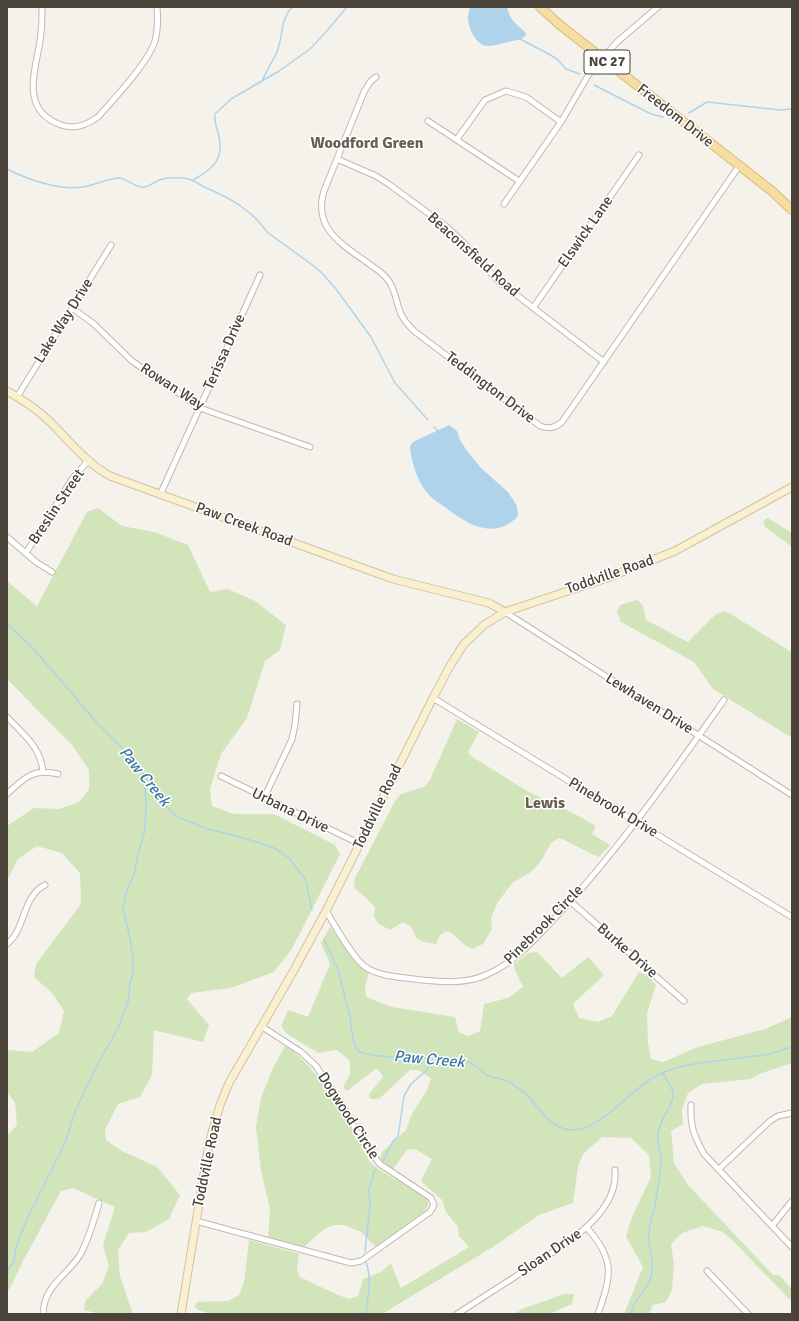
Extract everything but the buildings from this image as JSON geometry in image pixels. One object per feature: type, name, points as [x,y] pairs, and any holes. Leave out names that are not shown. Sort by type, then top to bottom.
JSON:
[{"type":"main road","name":"Freedom Drive","points":[[540,7],[556,22],[602,59],[773,192],[792,210]]},
{"type":"street","points":[[42,7],[41,38],[33,84],[34,100],[47,118],[64,126],[71,127],[82,126],[98,117],[141,66],[148,56],[155,40],[158,21],[157,7]]},
{"type":"street","points":[[504,204],[561,122],[582,84],[617,42],[658,7]]},
{"type":"street","name":"Teddington Drive","points":[[376,77],[370,82],[364,92],[322,197],[322,212],[325,224],[337,240],[380,272],[389,281],[401,314],[414,331],[540,426],[545,428],[555,427],[562,422],[739,166]]},
{"type":"street","points":[[457,139],[485,100],[506,91],[526,96],[561,122]]},
{"type":"street","points":[[428,121],[519,182]]},
{"type":"street","name":"Elswick Lane","points":[[533,308],[639,155]]},
{"type":"street","name":"Beaconsfield Road","points":[[337,159],[376,176],[447,227],[464,243],[490,274],[604,362]]},
{"type":"street","name":"Lake Way Drive","points":[[17,397],[111,245]]},
{"type":"street","name":"Terissa Drive","points":[[160,495],[260,275]]},
{"type":"street","name":"Rowan Way","points":[[72,308],[94,324],[132,361],[200,408],[310,447]]},
{"type":"street","name":"Paw Creek Road","points":[[7,391],[47,419],[88,461],[110,476],[393,579],[489,603],[505,612]]},
{"type":"street","name":"Breslin Street","points":[[26,553],[72,479],[88,461]]},
{"type":"street","name":"Toddville Road","points":[[181,1314],[209,1143],[220,1105],[236,1068],[326,911],[433,698],[464,644],[484,625],[505,612],[614,576],[675,551],[792,487]]},
{"type":"street","points":[[7,536],[26,553],[52,572]]},
{"type":"street","name":"Lewhaven Drive","points":[[505,612],[792,795]]},
{"type":"street","name":"Pinebrook Drive","points":[[433,698],[792,917]]},
{"type":"street","name":"Pinebrook Circle","points":[[326,911],[361,962],[370,969],[391,976],[419,980],[454,982],[486,975],[506,964],[542,932],[570,902],[636,822],[724,700]]},
{"type":"street","points":[[264,798],[292,739],[296,725],[297,704]]},
{"type":"street","points":[[7,717],[35,748],[42,762],[43,772]]},
{"type":"street","points":[[7,794],[29,775],[43,772],[58,774]]},
{"type":"street","name":"Urbana Drive","points":[[221,776],[360,844]]},
{"type":"street","points":[[7,944],[16,932],[33,895],[45,885]]},
{"type":"street","name":"Burke Drive","points":[[570,902],[684,1001]]},
{"type":"street","name":"Dogwood Circle","points":[[196,1221],[351,1263],[361,1261],[430,1212],[434,1205],[431,1198],[387,1170],[374,1159],[320,1072],[310,1059],[261,1026]]},
{"type":"street","points":[[692,1105],[691,1123],[695,1138],[704,1154],[720,1169],[792,1247]]},
{"type":"street","points":[[720,1169],[770,1121],[778,1116],[792,1114]]},
{"type":"street","name":"Sloan Drive","points":[[457,1314],[564,1245],[586,1228],[598,1215],[612,1194],[616,1179],[615,1170]]},
{"type":"street","points":[[772,1226],[792,1201]]},
{"type":"street","points":[[43,1314],[43,1303],[47,1294],[79,1257],[84,1247],[99,1203]]},
{"type":"street","points":[[586,1228],[601,1245],[608,1266],[607,1285],[598,1314]]},
{"type":"street","points":[[707,1271],[748,1314]]},
{"type":"green space","points":[[98,508],[122,526],[154,532],[188,545],[210,592],[228,589],[255,601],[286,625],[280,650],[265,661],[247,718],[221,754],[210,789],[212,806],[234,814],[274,814],[335,845],[340,854],[292,949],[274,972],[231,988],[191,993],[187,999],[209,1025],[203,1042],[154,1030],[152,1075],[140,1097],[118,1104],[105,1130],[106,1140],[122,1151],[157,1167],[180,1195],[169,1219],[146,1232],[129,1233],[118,1250],[120,1276],[133,1314],[100,1314],[84,1310],[85,1301],[102,1284],[109,1266],[103,1245],[115,1207],[73,1188],[61,1191],[7,1294],[7,1136],[17,1125],[15,1103],[7,1092],[7,1050],[32,1052],[59,1033],[64,1011],[53,994],[34,977],[36,964],[81,904],[80,873],[62,853],[37,846],[18,859],[7,881],[7,826],[34,808],[59,809],[79,802],[89,789],[89,770],[72,745],[7,679],[7,581],[37,606],[87,512]]},
{"type":"green space","points":[[768,518],[792,533],[792,547],[764,526],[764,520]]},
{"type":"green space","points":[[637,600],[643,605],[646,620],[688,642],[716,614],[723,611],[729,613],[790,651],[792,650],[792,738],[713,689],[694,662],[621,622],[617,612],[620,605]]},
{"type":"green space","points":[[457,719],[479,732],[468,752],[471,756],[527,791],[596,826],[592,834],[610,845],[599,857],[559,838],[551,843],[541,861],[531,872],[512,883],[498,902],[491,918],[492,929],[483,944],[473,949],[465,945],[450,932],[446,931],[440,935],[436,944],[423,942],[416,938],[412,928],[403,922],[390,930],[379,924],[374,917],[375,907],[354,887],[355,878],[395,801],[401,794],[424,787],[430,780]]},
{"type":"green space","points":[[330,927],[354,958],[369,973],[365,986],[366,997],[392,1007],[455,1017],[459,1032],[468,1036],[480,1031],[484,1004],[508,998],[523,987],[515,970],[514,964],[528,953],[537,952],[562,978],[588,957],[604,975],[573,1004],[579,1018],[598,1022],[612,1016],[639,972],[647,975],[656,985],[647,1013],[648,1043],[651,1059],[663,1062],[698,1047],[765,1029],[792,1017],[792,1063],[762,1073],[751,1079],[702,1084],[688,1093],[682,1109],[683,1124],[671,1131],[674,1163],[688,1185],[773,1275],[779,1275],[792,1289],[792,1302],[723,1232],[703,1226],[682,1233],[671,1244],[674,1265],[672,1290],[666,1302],[653,1305],[649,1314],[624,1314],[643,1267],[626,1236],[632,1217],[651,1177],[649,1155],[631,1138],[602,1137],[583,1154],[578,1167],[573,1203],[539,1215],[493,1247],[383,1314],[211,1314],[198,1310],[194,1306],[198,1302],[228,1301],[239,1295],[244,1282],[249,1240],[299,1254],[297,1270],[300,1277],[349,1299],[358,1296],[363,1279],[381,1272],[391,1263],[401,1288],[469,1247],[459,1236],[458,1227],[446,1212],[442,1200],[421,1181],[432,1159],[415,1149],[407,1150],[393,1169],[380,1159],[382,1152],[406,1130],[412,1114],[427,1090],[431,1078],[418,1070],[410,1070],[379,1099],[370,1099],[369,1094],[383,1077],[377,1068],[347,1091],[343,1087],[350,1074],[350,1061],[337,1050],[318,1053],[287,1034],[281,1026],[288,1010],[308,1017],[330,964],[321,943]]},
{"type":"green space","points":[[285,1046],[311,1068],[333,1099],[371,1163],[381,1171],[424,1196],[428,1201],[425,1211],[376,1247],[361,1232],[344,1225],[333,1225],[323,1230],[304,1247],[268,1237],[270,1209],[261,1171],[256,1127],[261,1098],[273,1068]]},
{"type":"green space","points":[[564,1294],[574,1294],[572,1304],[549,1314],[515,1314],[522,1309]]},
{"type":"water","points":[[470,7],[507,7],[512,18],[526,33],[525,36],[521,39],[499,44],[487,46],[483,45],[476,40],[470,27],[468,14]]},
{"type":"water","points":[[449,425],[457,431],[460,440],[467,451],[481,468],[508,492],[517,506],[518,516],[500,528],[490,529],[481,527],[462,519],[430,496],[419,479],[412,459],[410,446],[413,442]]},
{"type":"waterway","points":[[262,81],[278,50],[285,19],[292,7]]},
{"type":"waterway","points":[[193,180],[211,168],[218,158],[220,144],[215,122],[215,114],[231,99],[279,71],[310,49],[347,7]]},
{"type":"waterway","points":[[520,39],[557,59],[566,69],[580,74]]},
{"type":"waterway","points":[[594,85],[651,114],[663,117]]},
{"type":"waterway","points":[[689,113],[707,102],[780,110],[792,109]]},
{"type":"waterway","points":[[7,169],[24,177],[54,186],[74,188],[118,178],[122,178],[140,187],[149,186],[166,178],[183,178],[196,182],[222,195],[246,210],[267,232],[321,272],[336,289],[371,337],[395,383],[428,420]]},
{"type":"waterway","points":[[434,427],[439,432]]},
{"type":"waterway","name":"Paw Creek","points":[[7,624],[33,648],[97,723],[134,760],[171,812],[180,818],[205,828],[250,840],[274,848],[283,853],[291,860],[306,881],[312,910]]},
{"type":"waterway","points":[[7,1272],[14,1261],[16,1247],[26,1221],[65,1143],[75,1112],[94,1071],[118,1028],[128,1002],[133,972],[133,958],[123,909],[127,890],[134,875],[145,830],[146,802],[144,775]]},
{"type":"waterway","name":"Paw Creek","points":[[324,939],[338,970],[350,1017],[353,1039],[359,1052],[388,1057],[461,1059],[467,1061],[487,1075],[505,1080],[522,1090],[552,1123],[564,1129],[582,1129],[592,1124],[614,1109],[645,1083],[667,1071],[710,1061],[769,1054],[792,1047]]},
{"type":"waterway","points":[[383,1161],[393,1141],[398,1137],[404,1096],[411,1084],[428,1069],[426,1058]]},
{"type":"waterway","points":[[631,1314],[634,1304],[647,1285],[652,1274],[649,1234],[661,1168],[658,1133],[673,1098],[673,1091],[662,1073]]},
{"type":"waterway","points":[[365,1252],[370,1205],[369,1189],[375,1170]]},
{"type":"waterway","points":[[366,1262],[369,1281],[366,1314]]},
{"type":"district","name":"Woodford Green","points":[[367,144]]},
{"type":"district","name":"Lewis","points":[[545,804]]}]
